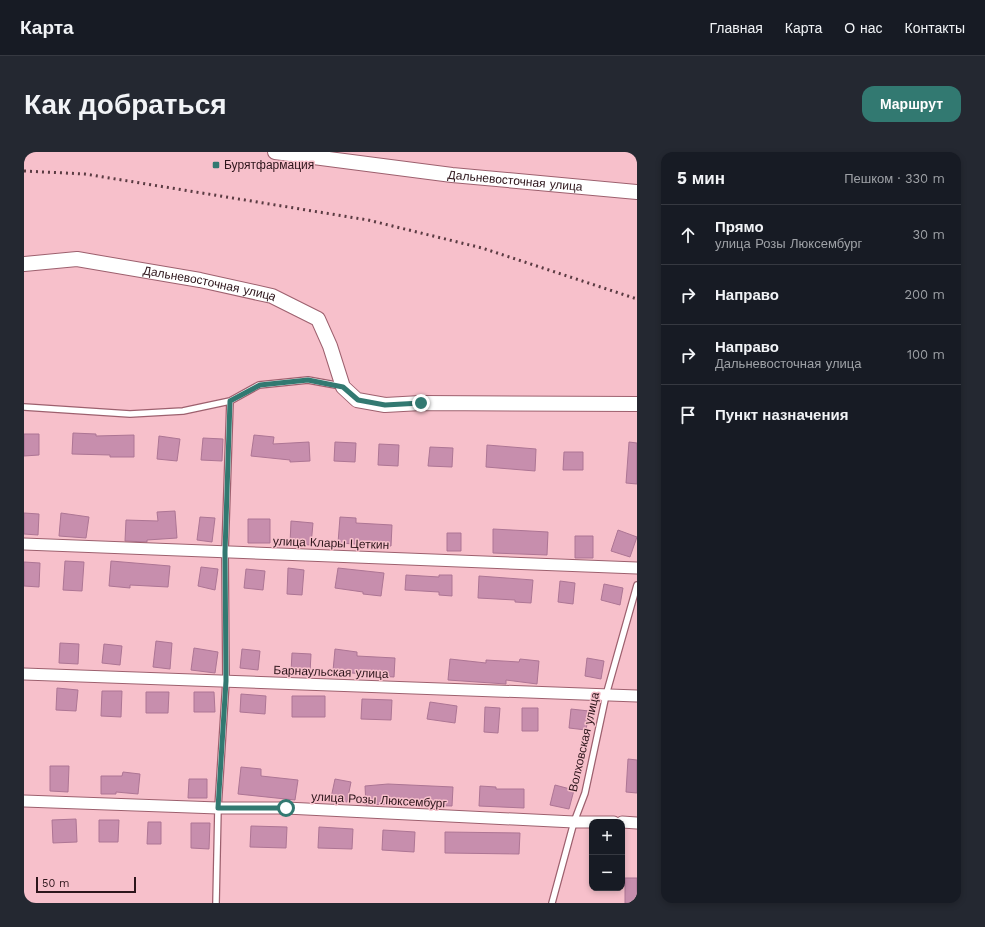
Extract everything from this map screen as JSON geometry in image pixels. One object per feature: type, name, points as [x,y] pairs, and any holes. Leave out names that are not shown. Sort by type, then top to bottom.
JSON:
[{"type":"street","name":"Дальневосточная улица","points":[[275,152],[452,175],[637,192]]},
{"type":"street","name":"Дальневосточная улица","points":[[24,264],[77,259],[200,280],[272,296],[318,319],[330,346],[343,387]]},
{"type":"street","points":[[343,387],[358,400],[385,405],[421,403],[637,404]]},
{"type":"street","name":"улица Клары Цеткин","points":[[24,544],[637,568]]},
{"type":"street","name":"Барнаульская улица","points":[[24,674],[637,696]]},
{"type":"street","name":"улица Розы Люксембург","points":[[24,801],[218,808],[286,808],[589,822]]},
{"type":"street","points":[[625,822],[637,823]]},
{"type":"lane","points":[[24,407],[130,414],[183,410],[230,401],[260,385],[308,380],[343,387]]},
{"type":"lane","points":[[216,903],[218,808],[226,681],[225,552],[230,401]]},
{"type":"lane","name":"Волховская улица","points":[[552,903],[574,822],[585,793],[606,695],[637,586]]},
{"type":"building","points":[[73,433],[96,434],[96,436],[134,435],[134,457],[72,454]]},
{"type":"building","points":[[24,434],[39,434],[39,455],[24,456]]},
{"type":"building","points":[[254,435],[274,437],[273,444],[309,442],[310,461],[290,462],[290,460],[251,456]]},
{"type":"building","points":[[159,436],[180,439],[177,461],[157,459]]},
{"type":"building","points":[[203,438],[223,439],[222,461],[201,460]]},
{"type":"building","points":[[335,442],[356,443],[355,462],[334,461]]},
{"type":"building","points":[[629,442],[637,443],[637,484],[626,483]]},
{"type":"building","points":[[379,444],[399,445],[398,466],[378,465]]},
{"type":"building","points":[[487,445],[536,449],[535,471],[486,467]]},
{"type":"building","points":[[430,447],[453,448],[452,467],[428,466]]},
{"type":"building","points":[[564,452],[583,452],[583,470],[563,470]]},
{"type":"building","points":[[175,511],[177,538],[147,540],[147,542],[125,541],[126,520],[158,521],[157,512]]},
{"type":"building","points":[[24,513],[39,514],[38,535],[24,534]]},
{"type":"building","points":[[61,513],[89,517],[86,538],[59,536]]},
{"type":"building","points":[[200,517],[215,518],[212,542],[197,540]]},
{"type":"building","points":[[340,517],[356,518],[356,523],[392,525],[391,546],[338,543]]},
{"type":"building","points":[[248,519],[270,519],[270,543],[248,543]]},
{"type":"building","points":[[291,521],[313,523],[311,545],[290,544]]},
{"type":"building","points":[[493,529],[548,532],[547,555],[493,553]]},
{"type":"building","points":[[618,530],[637,537],[630,557],[611,551]]},
{"type":"building","points":[[447,533],[461,533],[461,551],[447,551]]},
{"type":"building","points":[[575,536],[593,536],[593,558],[575,558]]},
{"type":"building","points":[[65,561],[84,562],[82,591],[63,590]]},
{"type":"building","points":[[111,561],[170,566],[168,587],[130,585],[130,588],[109,586]]},
{"type":"building","points":[[24,562],[40,563],[39,587],[24,586]]},
{"type":"building","points":[[201,567],[218,569],[215,590],[198,586]]},
{"type":"building","points":[[288,568],[304,570],[302,595],[287,594]]},
{"type":"building","points":[[338,568],[384,573],[381,596],[335,588]]},
{"type":"building","points":[[246,569],[265,571],[263,590],[244,588]]},
{"type":"building","points":[[406,575],[439,577],[439,575],[452,575],[452,596],[439,595],[439,592],[405,590]]},
{"type":"building","points":[[479,576],[533,580],[531,603],[515,602],[515,600],[478,598]]},
{"type":"building","points":[[560,581],[575,583],[573,604],[558,602]]},
{"type":"building","points":[[604,584],[623,588],[620,605],[601,600]]},
{"type":"building","points":[[156,641],[172,643],[170,669],[153,667]]},
{"type":"building","points":[[60,643],[79,644],[78,664],[59,663]]},
{"type":"building","points":[[104,644],[122,646],[120,665],[102,663]]},
{"type":"building","points":[[194,648],[218,652],[215,673],[191,670]]},
{"type":"building","points":[[242,649],[260,651],[258,670],[240,668]]},
{"type":"building","points":[[335,649],[357,652],[357,656],[395,658],[394,677],[333,671]]},
{"type":"building","points":[[292,653],[311,654],[310,673],[291,672]]},
{"type":"building","points":[[587,658],[604,661],[601,679],[585,676]]},
{"type":"building","points":[[450,659],[486,663],[486,660],[519,662],[520,659],[539,661],[537,684],[506,680],[506,684],[448,680]]},
{"type":"building","points":[[57,688],[78,690],[76,711],[56,710]]},
{"type":"building","points":[[102,691],[122,691],[121,717],[101,716]]},
{"type":"building","points":[[146,692],[169,692],[168,713],[146,713]]},
{"type":"building","points":[[194,692],[214,692],[215,712],[194,712]]},
{"type":"building","points":[[241,694],[266,696],[265,714],[240,712]]},
{"type":"building","points":[[292,696],[325,696],[325,717],[292,717]]},
{"type":"building","points":[[362,699],[392,700],[391,720],[361,719]]},
{"type":"building","points":[[430,702],[457,706],[455,723],[427,719]]},
{"type":"building","points":[[485,707],[500,708],[498,733],[484,732]]},
{"type":"building","points":[[522,708],[538,708],[538,731],[522,731]]},
{"type":"building","points":[[571,709],[589,711],[586,730],[569,728]]},
{"type":"building","points":[[628,759],[637,760],[637,793],[626,792]]},
{"type":"building","points":[[50,766],[69,766],[68,792],[50,791]]},
{"type":"building","points":[[241,767],[261,769],[261,776],[298,780],[295,800],[238,794]]},
{"type":"building","points":[[123,772],[140,774],[138,794],[116,792],[116,794],[101,794],[101,776],[122,776]]},
{"type":"building","points":[[189,779],[207,779],[207,798],[188,798]]},
{"type":"building","points":[[335,779],[351,782],[347,802],[331,798]]},
{"type":"building","points":[[388,784],[453,787],[452,806],[391,804],[366,805],[365,786]]},
{"type":"building","points":[[555,785],[574,790],[569,809],[550,805]]},
{"type":"building","points":[[480,786],[496,787],[496,789],[524,789],[524,808],[479,806]]},
{"type":"building","points":[[76,819],[77,842],[53,843],[52,820]]},
{"type":"building","points":[[99,820],[119,820],[118,842],[99,842]]},
{"type":"building","points":[[148,822],[161,822],[161,844],[147,844]]},
{"type":"building","points":[[191,823],[210,823],[209,849],[191,848]]},
{"type":"building","points":[[251,826],[287,827],[286,848],[250,847]]},
{"type":"building","points":[[319,827],[353,829],[352,849],[318,848]]},
{"type":"building","points":[[383,830],[415,832],[414,852],[382,850]]},
{"type":"building","points":[[445,832],[520,833],[519,854],[445,853]]},
{"type":"building","points":[[625,878],[637,878],[637,903],[625,903]]},
{"type":"railway","points":[[24,171],[85,174],[368,220],[482,248],[637,299]]},
{"type":"place","name":"Бурятфармация","points":[[216,165]]},
{"type":"route","points":[[286,808],[218,808],[226,681],[225,552],[230,401],[260,385],[308,380],[343,387],[358,400],[385,405],[421,403]]}]
